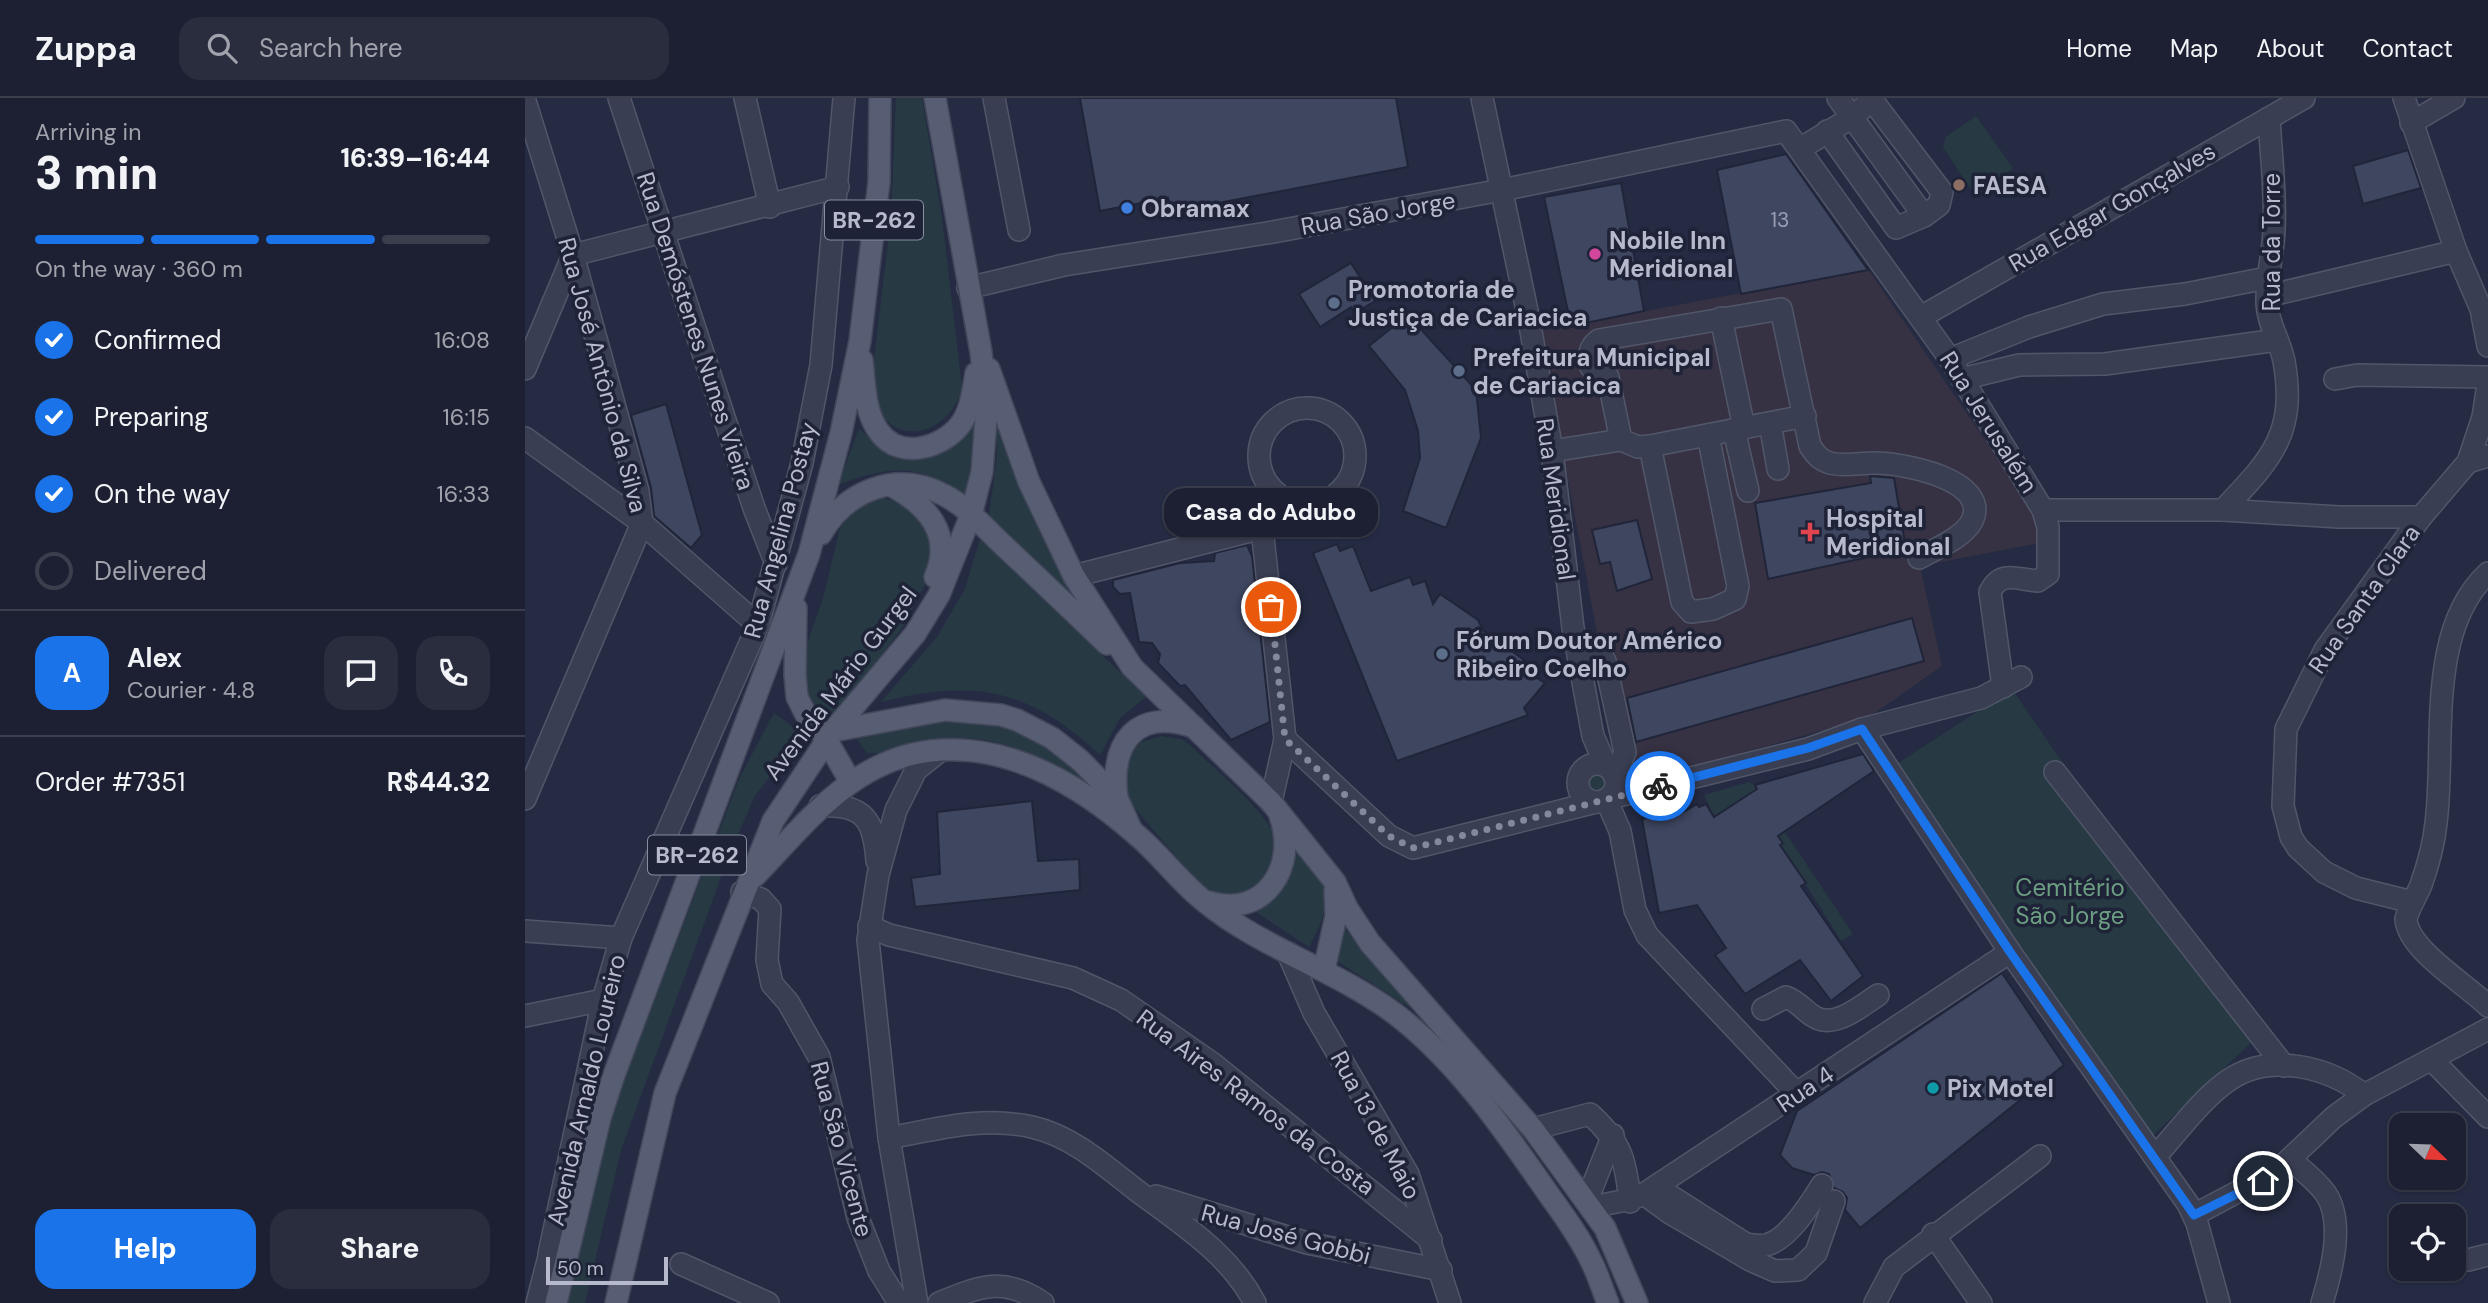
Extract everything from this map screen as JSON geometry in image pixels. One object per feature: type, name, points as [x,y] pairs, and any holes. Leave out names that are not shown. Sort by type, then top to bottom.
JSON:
[{"type":"main road","name":"Avenida Mário Gurgel","points":[[556,1303],[600,1118],[810,554],[841,433],[860,341],[879,182],[880,98]]},
{"type":"main road","name":"Avenida Mário Gurgel","points":[[616,1303],[665,1093],[743,890],[773,821],[829,735],[915,634],[939,595],[971,515],[982,472],[986,405],[981,352],[937,105]]},
{"type":"main road","points":[[860,341],[869,413],[880,434],[893,444],[911,449],[930,447],[960,424],[968,409],[981,352]]},
{"type":"main road","points":[[981,352],[996,383],[1029,482],[1074,576],[1132,667]]},
{"type":"main road","points":[[888,484],[909,495],[930,513],[940,532],[942,552],[937,573],[894,661]]},
{"type":"main road","points":[[810,554],[842,504],[888,484],[927,487],[947,496],[971,515],[1196,727],[1271,802],[1335,882],[1347,908],[1370,943],[1534,1129],[1589,1204],[1605,1228],[1637,1303]]},
{"type":"main road","points":[[797,592],[797,697],[805,713],[854,758],[880,765]]},
{"type":"main road","points":[[829,735],[945,710],[1001,715],[1034,727],[1081,761],[1117,798],[1132,831]]},
{"type":"main road","points":[[1117,798],[1116,759],[1130,734],[1156,721],[1196,727]]},
{"type":"main road","points":[[829,735],[850,781]]},
{"type":"main road","points":[[743,890],[820,806],[850,781],[880,765],[904,756],[941,750],[988,751],[1022,761],[1072,787],[1132,831],[1204,901],[1251,934],[1324,970],[1394,1014],[1443,1057],[1525,1160],[1565,1204],[1589,1204]]},
{"type":"main road","points":[[1204,901],[1221,906],[1243,905],[1255,900],[1271,887],[1282,864],[1286,845],[1285,830],[1271,802]]},
{"type":"main road","points":[[1324,970],[1336,916],[1335,882]]},
{"type":"main road","points":[[1525,1160],[1591,1261],[1608,1303]]},
{"type":"street","name":"Rua Demóstenes Nunes Vieira","points":[[619,98],[754,509],[776,564]]},
{"type":"street","points":[[745,98],[770,207]]},
{"type":"street","name":"Rua Angelina Postay","points":[[621,938],[758,625],[776,564],[802,463],[821,365],[844,98]]},
{"type":"street","points":[[994,98],[1019,230]]},
{"type":"street","name":"Rua Meridional","points":[[1482,98],[1529,320],[1552,451],[1575,639],[1593,736],[1610,772]]},
{"type":"street","points":[[1838,98],[1924,216]]},
{"type":"street","name":"Rua Edgar Gonçalves","points":[[1921,317],[2304,98]]},
{"type":"street","points":[[2404,98],[2456,251],[2481,309],[2488,346]]},
{"type":"street","points":[[2411,123],[2454,98]]},
{"type":"street","points":[[1801,148],[1827,131],[1851,118],[1872,99],[1942,192],[1939,205],[1924,216],[1896,228],[1827,131]]},
{"type":"street","name":"Rua José Antônio da Silva","points":[[525,101],[573,255],[638,491],[642,523],[525,799]]},
{"type":"street","name":"Rua da Torre","points":[[2223,510],[2261,469],[2282,435],[2287,399],[2284,361],[2277,340],[2267,287],[2275,205],[2269,118]]},
{"type":"street","name":"Rua São Jorge","points":[[968,288],[1063,265],[1267,233],[1502,190],[1786,131]]},
{"type":"street","name":"Rua Jerusalém","points":[[1786,131],[1801,148],[1950,359],[2043,510],[2223,510],[2339,517],[2421,517]]},
{"type":"street","points":[[525,369],[573,255],[770,207],[838,187]]},
{"type":"street","points":[[1950,359],[2029,327],[2103,304],[2267,287],[2456,251]]},
{"type":"street","points":[[1621,440],[1608,377],[1591,367],[1589,352],[1592,345],[1598,340],[1778,308],[1783,311],[1810,446],[1817,458],[1832,464],[1879,463],[1921,470],[1948,479],[1968,492],[1974,506],[1972,520],[1964,531],[1919,558]]},
{"type":"street","points":[[1721,318],[1748,491]]},
{"type":"street","points":[[1962,379],[2019,365],[2105,364],[2277,340]]},
{"type":"street","points":[[2335,379],[2357,374],[2488,377]]},
{"type":"street","points":[[2478,459],[2488,384]]},
{"type":"street","points":[[1316,409],[1330,414],[1342,423],[1352,441],[1354,465],[1349,480],[1327,500],[1313,504],[1288,501],[1272,489],[1263,477],[1259,455],[1265,434],[1274,421],[1287,413],[1316,409]]},
{"type":"street","points":[[1552,451],[1621,440],[1638,447],[1650,446],[1805,416]]},
{"type":"street","points":[[1770,423],[1778,469]]},
{"type":"street","points":[[1650,446],[1682,602],[1691,612],[1713,609],[1735,599],[1738,586],[1708,435]]},
{"type":"street","points":[[525,438],[642,523],[758,625]]},
{"type":"street","name":"Rua Santa Clara","points":[[2412,902],[2356,888],[2324,872],[2298,848],[2291,837],[2283,806],[2286,729],[2312,672],[2341,625],[2421,517],[2478,459]]},
{"type":"street","points":[[1074,576],[1262,528],[1288,501]]},
{"type":"street","points":[[1285,739],[1389,836],[1413,848],[1808,748],[1862,729],[1981,698],[2012,682],[1990,592],[1996,580],[2003,578],[2038,581],[2048,574],[2048,527],[2043,510]]},
{"type":"street","points":[[1262,528],[1285,739],[1271,802]]},
{"type":"street","points":[[2488,573],[2468,600],[2455,630],[2438,716],[2436,826],[2427,866],[2406,919],[2411,936],[2428,955],[2488,1006]]},
{"type":"street","points":[[1575,639],[1598,652],[1605,661],[1625,752],[1610,772],[1614,791],[1601,801]]},
{"type":"street","points":[[1862,729],[2010,952],[2194,1215],[2219,1303]]},
{"type":"street","points":[[1563,811],[1576,793],[1593,736]]},
{"type":"street","points":[[917,1303],[889,1138],[869,926],[878,875],[905,788],[916,770],[941,750]]},
{"type":"street","points":[[1610,772],[1589,765],[1579,777],[1582,796],[1601,801],[1621,831],[1635,910],[1647,935],[1797,1094]]},
{"type":"street","points":[[2055,772],[2284,1066]]},
{"type":"street","points":[[850,781],[863,816],[875,834],[878,875]]},
{"type":"street","points":[[820,806],[838,806],[855,810],[863,816]]},
{"type":"street","name":"Rua São Vicente","points":[[743,890],[761,899],[770,909],[767,960],[772,984],[788,1002],[819,1057],[866,1243],[887,1286],[899,1303]]},
{"type":"street","name":"Rua Aires Ramos da Costa","points":[[869,926],[889,934],[1073,978],[1121,1000],[1212,1063],[1431,1240]]},
{"type":"street","name":"Avenida Arnaldo Loureiro","points":[[525,931],[621,938],[603,1000],[549,1254]]},
{"type":"street","name":"Rua 4","points":[[1589,1204],[1606,1203],[1645,1193],[2010,952]]},
{"type":"street","name":"Rua 13 de Maio","points":[[1288,953],[1314,1013],[1408,1174],[1450,1303]]},
{"type":"street","points":[[1763,1009],[1786,997],[1815,1018],[1823,1022],[1833,1021],[1876,993],[1898,1026]]},
{"type":"street","points":[[525,1016],[603,1000]]},
{"type":"street","points":[[2194,1215],[2263,1181],[2334,1117],[2364,1096],[2488,1029]]},
{"type":"street","points":[[2432,1060],[2488,1116]]},
{"type":"street","points":[[2155,1157],[2229,1080],[2255,1069],[2284,1066],[2332,1075],[2364,1096]]},
{"type":"street","points":[[1534,1129],[1590,1114],[1613,1135],[1626,1166],[1645,1193],[1670,1213],[1775,1271],[1798,1270],[1817,1253],[1828,1193],[1771,1244],[1759,1246],[1746,1244],[1666,1193],[1645,1193]]},
{"type":"street","name":"Avenida Mário Gurgel","points":[[537,1303],[549,1254],[600,1118]]},
{"type":"street","points":[[889,1138],[962,1124],[992,1122],[1034,1127],[1075,1144],[1204,1240],[1238,1278],[1255,1303]]},
{"type":"street","points":[[1589,1204],[1613,1135]]},
{"type":"street","points":[[1875,1303],[1894,1267],[1933,1234],[2040,1157]]},
{"type":"street","points":[[2290,1159],[2317,1184],[2332,1205],[2335,1218],[2332,1265],[2322,1303]]},
{"type":"street","name":"Rua José Gobbi","points":[[1135,1188],[1220,1218],[1307,1243],[1441,1270]]},
{"type":"street","points":[[1933,1234],[1981,1303]]},
{"type":"street","points":[[681,1264],[766,1303]]},
{"type":"street","points":[[939,1303],[974,1289],[1003,1285],[1043,1303]]},
{"type":"shaded area","name":"Hospital Meridional","points":[[1868,269],[2041,522],[2045,542],[1920,566],[1942,666],[1869,717],[1626,786],[1540,331]]},
{"type":"green space","points":[[896,98],[922,98],[942,218],[962,387],[949,413],[928,429],[915,432],[890,424],[879,412],[871,385],[891,217]]},
{"type":"green space","points":[[1976,116],[2013,168],[1976,197],[1943,147],[1946,137]]},
{"type":"green space","points":[[977,416],[969,505],[938,480],[907,471],[875,474],[838,485],[859,429],[884,449],[898,454]]},
{"type":"green space","points":[[996,416],[1032,515],[1081,605],[989,516],[997,456]]},
{"type":"green space","points":[[881,498],[911,505],[935,539],[926,582],[904,625],[870,671],[826,722],[804,700],[804,653],[823,598],[840,528],[853,511]]},
{"type":"green space","points":[[980,539],[1146,697],[1120,718],[1100,755],[1049,715],[999,695],[944,691],[881,702],[937,637],[965,589]]},
{"type":"green space","name":"Cemitério São Jorge","points":[[2012,689],[2253,1041],[2148,1140],[1892,767]]},
{"type":"green space","points":[[774,713],[803,734],[755,796],[731,850],[621,1150],[585,1303],[559,1303],[586,1192],[626,1075],[740,777]]},
{"type":"green space","points":[[963,716],[1006,724],[1048,742],[1107,799],[1040,758],[1003,744],[953,738],[867,753],[857,739]]},
{"type":"green space","points":[[1161,736],[1181,739],[1189,744],[1246,798],[1266,821],[1275,839],[1275,857],[1268,873],[1256,886],[1231,895],[1214,893],[1203,888],[1132,805],[1123,787],[1127,757],[1141,742]]},
{"type":"green space","points":[[1595,765],[1605,766],[1613,791],[1583,796],[1579,786],[1580,777],[1585,770]]},
{"type":"green space","points":[[1749,782],[1753,784],[1853,934],[1841,941],[1750,794],[1715,818],[1704,795]]},
{"type":"green space","points":[[1294,840],[1314,869],[1324,891],[1323,914],[1309,947],[1250,908]]},
{"type":"green space","points":[[1342,925],[1371,961],[1426,1018],[1334,959]]},
{"type":"building","points":[[1080,98],[1396,98],[1408,167],[1171,212],[1168,198],[1100,211]]},
{"type":"building","points":[[2408,150],[2421,188],[2363,204],[2353,166]]},
{"type":"building","points":[[1786,154],[1868,270],[1741,294],[1717,170]]},
{"type":"building","name":"Nobile Inn Meridional","points":[[1621,183],[1644,311],[1571,326],[1544,197]]},
{"type":"building","points":[[1351,263],[1375,301],[1355,313],[1351,307],[1320,327],[1299,294]]},
{"type":"building","points":[[1408,315],[1476,390],[1481,438],[1446,528],[1403,511],[1420,458],[1418,431],[1405,390],[1369,346]]},
{"type":"building","points":[[666,404],[702,535],[691,548],[654,516],[651,488],[631,415]]},
{"type":"building","points":[[1870,476],[1894,478],[1906,549],[1768,579],[1755,503],[1871,483]]},
{"type":"building","points":[[1241,491],[1245,515],[1168,529],[1164,506]]},
{"type":"building","points":[[1637,520],[1652,579],[1617,591],[1610,562],[1600,564],[1592,530]]},
{"type":"building","name":"Fórum Doutor Américo Ribeiro Coelho","points":[[1337,544],[1340,551],[1353,546],[1371,591],[1410,577],[1413,585],[1425,581],[1433,604],[1440,594],[1478,620],[1483,630],[1524,660],[1532,675],[1545,683],[1524,708],[1528,715],[1397,761],[1313,553]]},
{"type":"building","points":[[1247,545],[1252,556],[1270,722],[1231,740],[1185,685],[1180,686],[1158,663],[1160,654],[1152,643],[1139,642],[1130,593],[1120,594],[1113,587],[1113,580],[1180,563],[1214,561],[1215,553]]},
{"type":"building","points":[[1912,618],[1924,661],[1636,742],[1627,698]]},
{"type":"building","points":[[1863,754],[1874,771],[1778,836],[1783,843],[1780,845],[1806,883],[1801,886],[1863,976],[1831,1001],[1800,960],[1745,994],[1715,955],[1726,948],[1697,905],[1659,913],[1642,819],[1685,811],[1697,804],[1699,807],[1706,804],[1714,817],[1757,789],[1755,785]]},
{"type":"building","points":[[1032,801],[1038,861],[1079,859],[1080,890],[915,907],[911,878],[940,874],[937,812]]},
{"type":"building","name":"Pix Motel","points":[[2002,973],[2064,1065],[1860,1228],[1845,1210],[1847,1198],[1843,1192],[1834,1188],[1829,1174],[1822,1172],[1814,1175],[1792,1168],[1780,1155],[1797,1111]]},
{"type":"way so far","points":[[1271,607],[1285,739],[1389,836],[1413,848],[1660,786]]},
{"type":"place","name":"FAESA","points":[[1959,185]]},
{"type":"place","name":"Obramax","points":[[1127,208]]},
{"type":"place","name":"Nobile Inn Meridional","points":[[1595,254]]},
{"type":"place","name":"Promotoria de Justiça de Cariacica","points":[[1334,303]]},
{"type":"place","name":"Prefeitura Municipal de Cariacica","points":[[1459,371]]},
{"type":"place","name":"Hospital Meridional","points":[[1810,532]]},
{"type":"place","name":"Casa do Adubo","points":[[1271,607]]},
{"type":"place","name":"Fórum Doutor Américo Ribeiro Coelho","points":[[1442,654]]},
{"type":"place","name":"Pix Motel","points":[[1933,1088]]},
{"type":"route","points":[[1660,786],[1808,748],[1862,729],[2010,952],[2194,1215],[2263,1181]]}]
